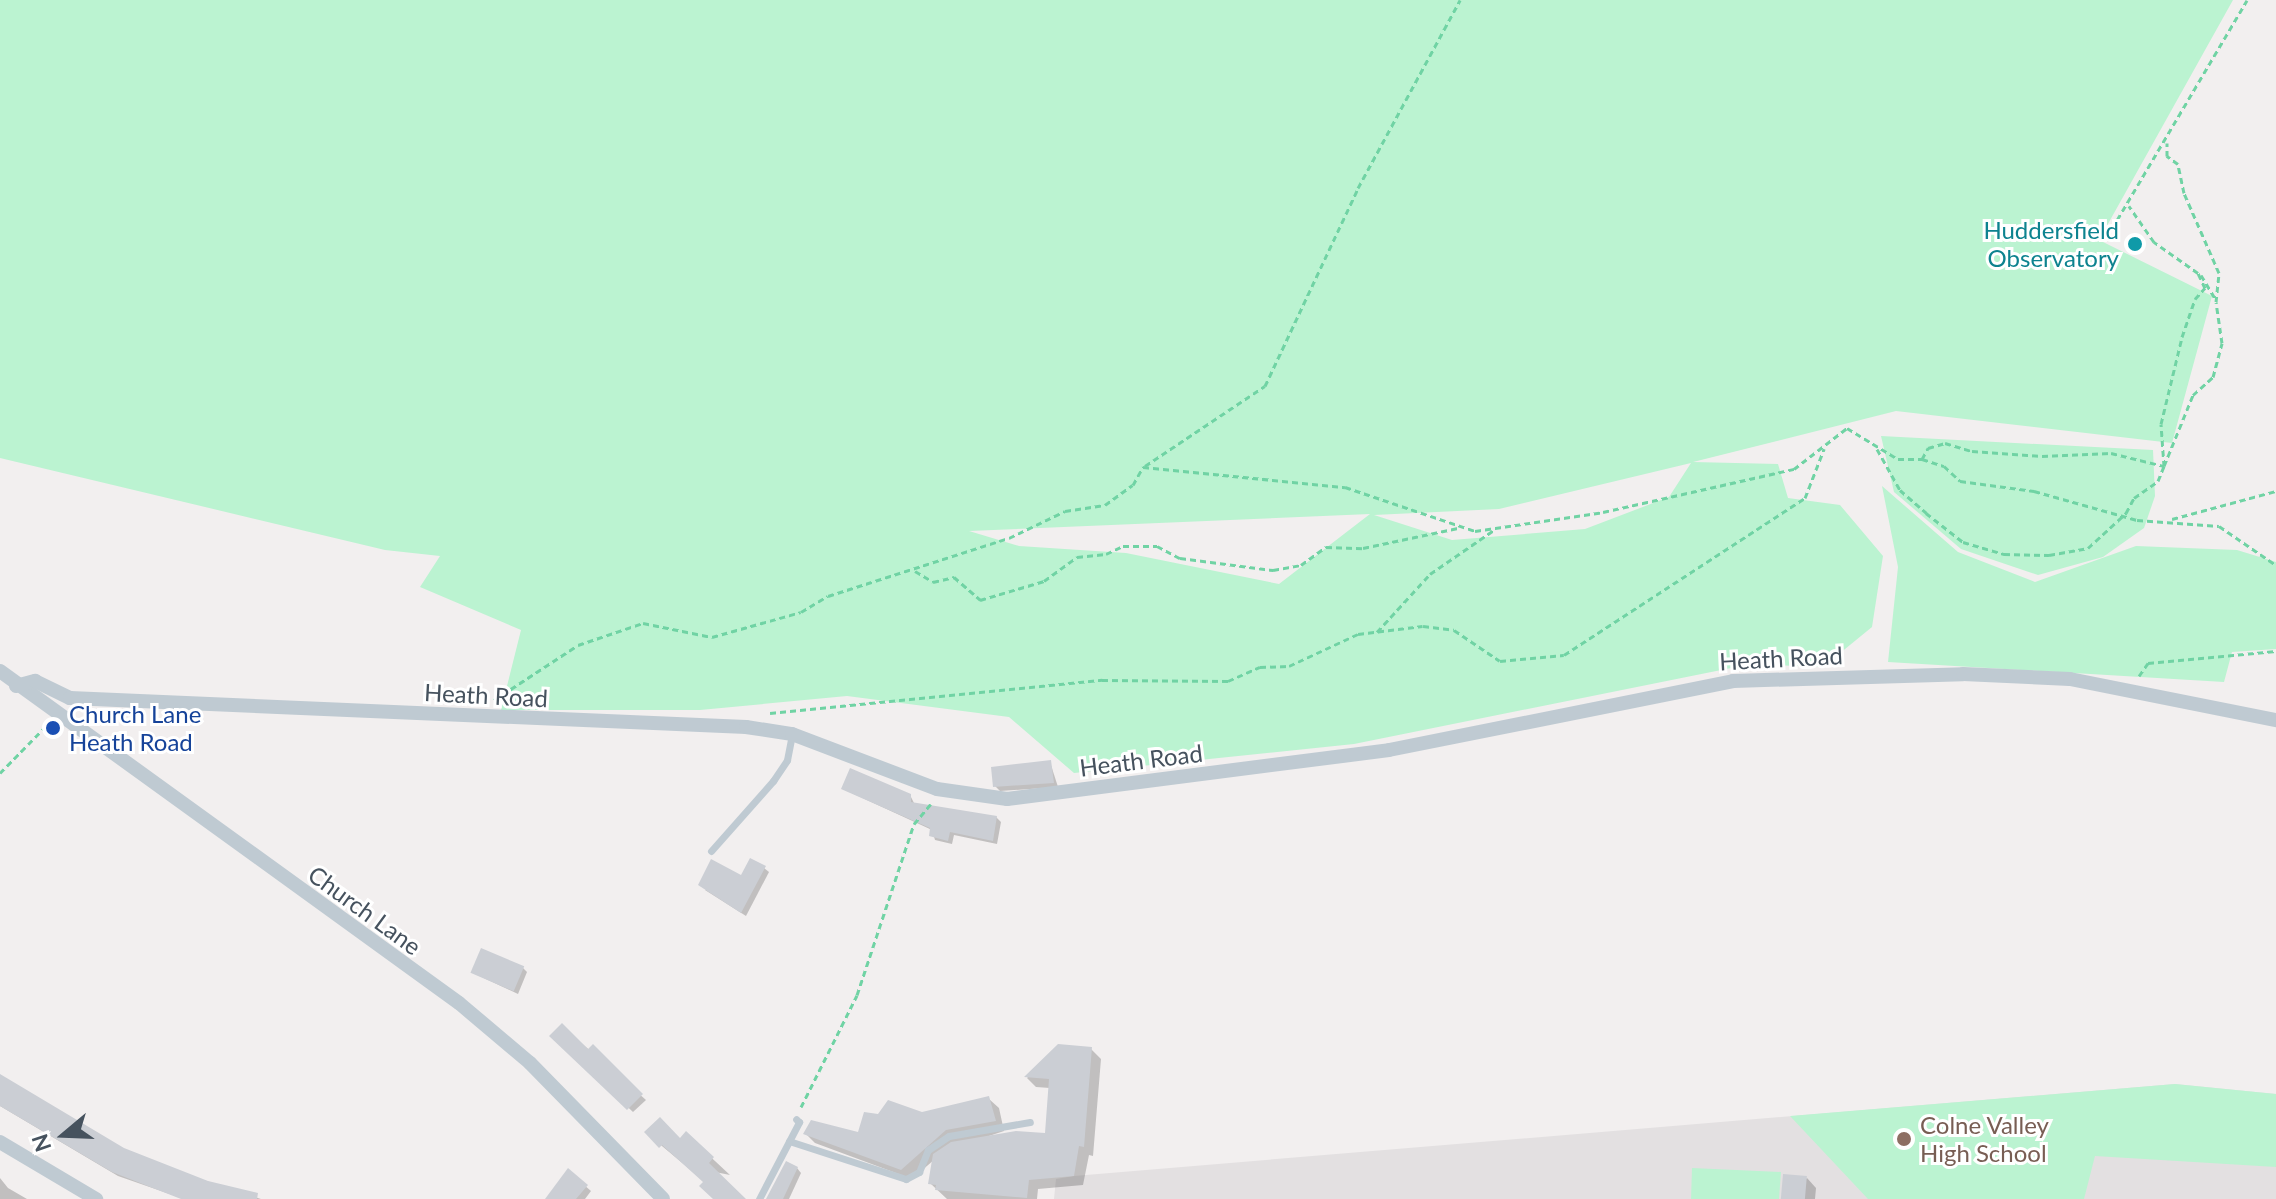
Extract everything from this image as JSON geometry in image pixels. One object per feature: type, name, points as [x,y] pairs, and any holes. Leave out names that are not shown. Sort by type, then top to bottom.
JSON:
[{"type":"street","name":"Church Lane","points":[[0,671],[16,686],[459,1003],[530,1063],[655,1196]]},
{"type":"street","name":"Heath Road","points":[[16,686],[35,681],[70,698],[487,719],[746,727],[792,734],[937,789],[1007,799],[1389,750],[1733,681],[1963,674],[2070,679],[2276,720]]},
{"type":"street","points":[[0,1142],[96,1199]]},
{"type":"lane","points":[[711,851],[773,781],[787,760],[792,734]]},
{"type":"lane","points":[[759,1199],[799,1122],[796,1119]]},
{"type":"lane","points":[[789,1141],[906,1179],[919,1172],[928,1150],[949,1136],[1030,1122]]},
{"type":"path","points":[[487,719],[494,698],[511,685],[578,645],[605,635],[643,623],[712,637],[801,612],[828,596],[1009,538],[1065,511],[1105,505],[1133,485],[1143,467],[1265,386],[1358,188],[1460,0]]},
{"type":"path","points":[[2107,237],[2167,143],[2247,0]]},
{"type":"path","points":[[2167,143],[2167,156],[2178,164],[2184,193],[2219,273],[2216,302]]},
{"type":"path","points":[[1876,447],[1900,490],[1926,513],[1963,542],[2004,554],[2049,555],[2088,548],[2126,513],[2134,498],[2158,481],[2193,395],[2213,377],[2221,360],[2215,291],[2198,273],[2154,242],[2129,206]]},
{"type":"path","points":[[2164,466],[2161,424],[2182,337],[2195,299],[2205,288],[2198,273]]},
{"type":"path","points":[[913,569],[933,582],[954,577],[980,600],[1044,581],[1077,557],[1106,554],[1123,546],[1157,546],[1180,558],[1273,570],[1301,565],[1326,547],[1363,548],[1462,527],[1496,528],[1603,512],[1794,469],[1826,446],[1843,428],[1898,459],[1922,459],[1944,466],[1960,481],[2126,513],[2137,520],[2219,526],[2276,565]]},
{"type":"path","points":[[1922,459],[1928,448],[1945,443],[1972,451],[2042,456],[2111,453],[2164,466]]},
{"type":"path","points":[[746,727],[772,712],[994,688],[1102,680],[1228,681],[1260,667],[1289,666],[1358,634],[1423,626],[1454,630],[1500,661],[1564,655],[1805,498],[1826,446]]},
{"type":"path","points":[[1143,467],[1345,487],[1462,527]]},
{"type":"path","points":[[2164,521],[2276,491]]},
{"type":"path","points":[[1377,632],[1430,574],[1496,528]]},
{"type":"path","points":[[2129,689],[2148,663],[2276,651]]},
{"type":"path","points":[[0,773],[57,714]]},
{"type":"path","points":[[796,1119],[857,995],[914,824],[927,812],[937,789]]},
{"type":"shaded area","name":"Colne Valley High School","points":[[2175,1084],[2276,1094],[2276,1199],[1054,1199],[1056,1179],[1074,1176]]},
{"type":"green space","points":[[0,0],[2233,0],[2099,240],[2212,296],[2172,443],[1896,411],[1693,462],[1778,464],[1788,498],[1840,505],[1883,556],[1872,627],[1823,667],[1751,664],[1354,744],[1074,773],[1009,717],[847,696],[700,710],[501,710],[521,630],[420,587],[440,556],[385,550],[0,458]],"holes":[[[1691,463],[1669,497],[1585,529],[1452,540],[1374,515],[1499,509]],[[1370,514],[1279,584],[1126,553],[1019,546],[969,531]]]},
{"type":"green space","points":[[1881,436],[2153,450],[2155,496],[2144,528],[2103,557],[2038,575],[1961,549],[1894,492]]},
{"type":"green space","points":[[1882,486],[1958,552],[2035,582],[2136,546],[2237,550],[2276,562],[2276,649],[2232,652],[2224,682],[1888,662],[1898,567]]},
{"type":"green space","points":[[2175,1084],[2276,1094],[2276,1167],[2095,1156],[2084,1199],[1868,1199],[1790,1116]]},
{"type":"green space","points":[[1692,1168],[1781,1172],[1779,1199],[1691,1199]]},
{"type":"building","points":[[1051,760],[1054,783],[993,787],[991,767]]},
{"type":"building","points":[[850,768],[911,794],[911,802],[997,816],[993,841],[950,832],[948,841],[929,836],[930,828],[841,789]]},
{"type":"building","points":[[750,858],[766,866],[741,913],[698,885],[711,859],[741,875]]},
{"type":"building","points":[[481,948],[524,966],[514,991],[470,973]]},
{"type":"building","points":[[562,1023],[588,1049],[593,1044],[643,1094],[627,1110],[549,1036]]},
{"type":"building","points":[[1058,1044],[1092,1047],[1084,1147],[1079,1146],[1074,1176],[1029,1180],[1027,1198],[935,1190],[936,1185],[928,1184],[933,1154],[951,1142],[1016,1131],[1045,1133],[1049,1079],[1024,1077]]},
{"type":"building","points":[[0,1074],[124,1148],[208,1181],[258,1193],[257,1199],[181,1199],[112,1172],[0,1106]]},
{"type":"building","points":[[989,1096],[996,1121],[946,1130],[901,1170],[803,1134],[811,1120],[858,1132],[864,1112],[878,1114],[888,1100],[922,1112]]},
{"type":"building","points":[[660,1117],[680,1138],[686,1131],[714,1157],[709,1163],[746,1199],[713,1199],[699,1186],[703,1182],[662,1145],[659,1148],[644,1132]]},
{"type":"building","points":[[786,1161],[798,1167],[783,1199],[766,1199]]},
{"type":"building","points":[[568,1168],[588,1185],[576,1199],[545,1199]]},
{"type":"building","points":[[1783,1174],[1807,1176],[1805,1199],[1781,1199]]},
{"type":"place","name":"Huddersfield Observatory","points":[[2135,244]]},
{"type":"place","name":"Church Lane Heath Road","points":[[53,728]]},
{"type":"place","name":"Colne Valley High School","points":[[1904,1139]]}]
